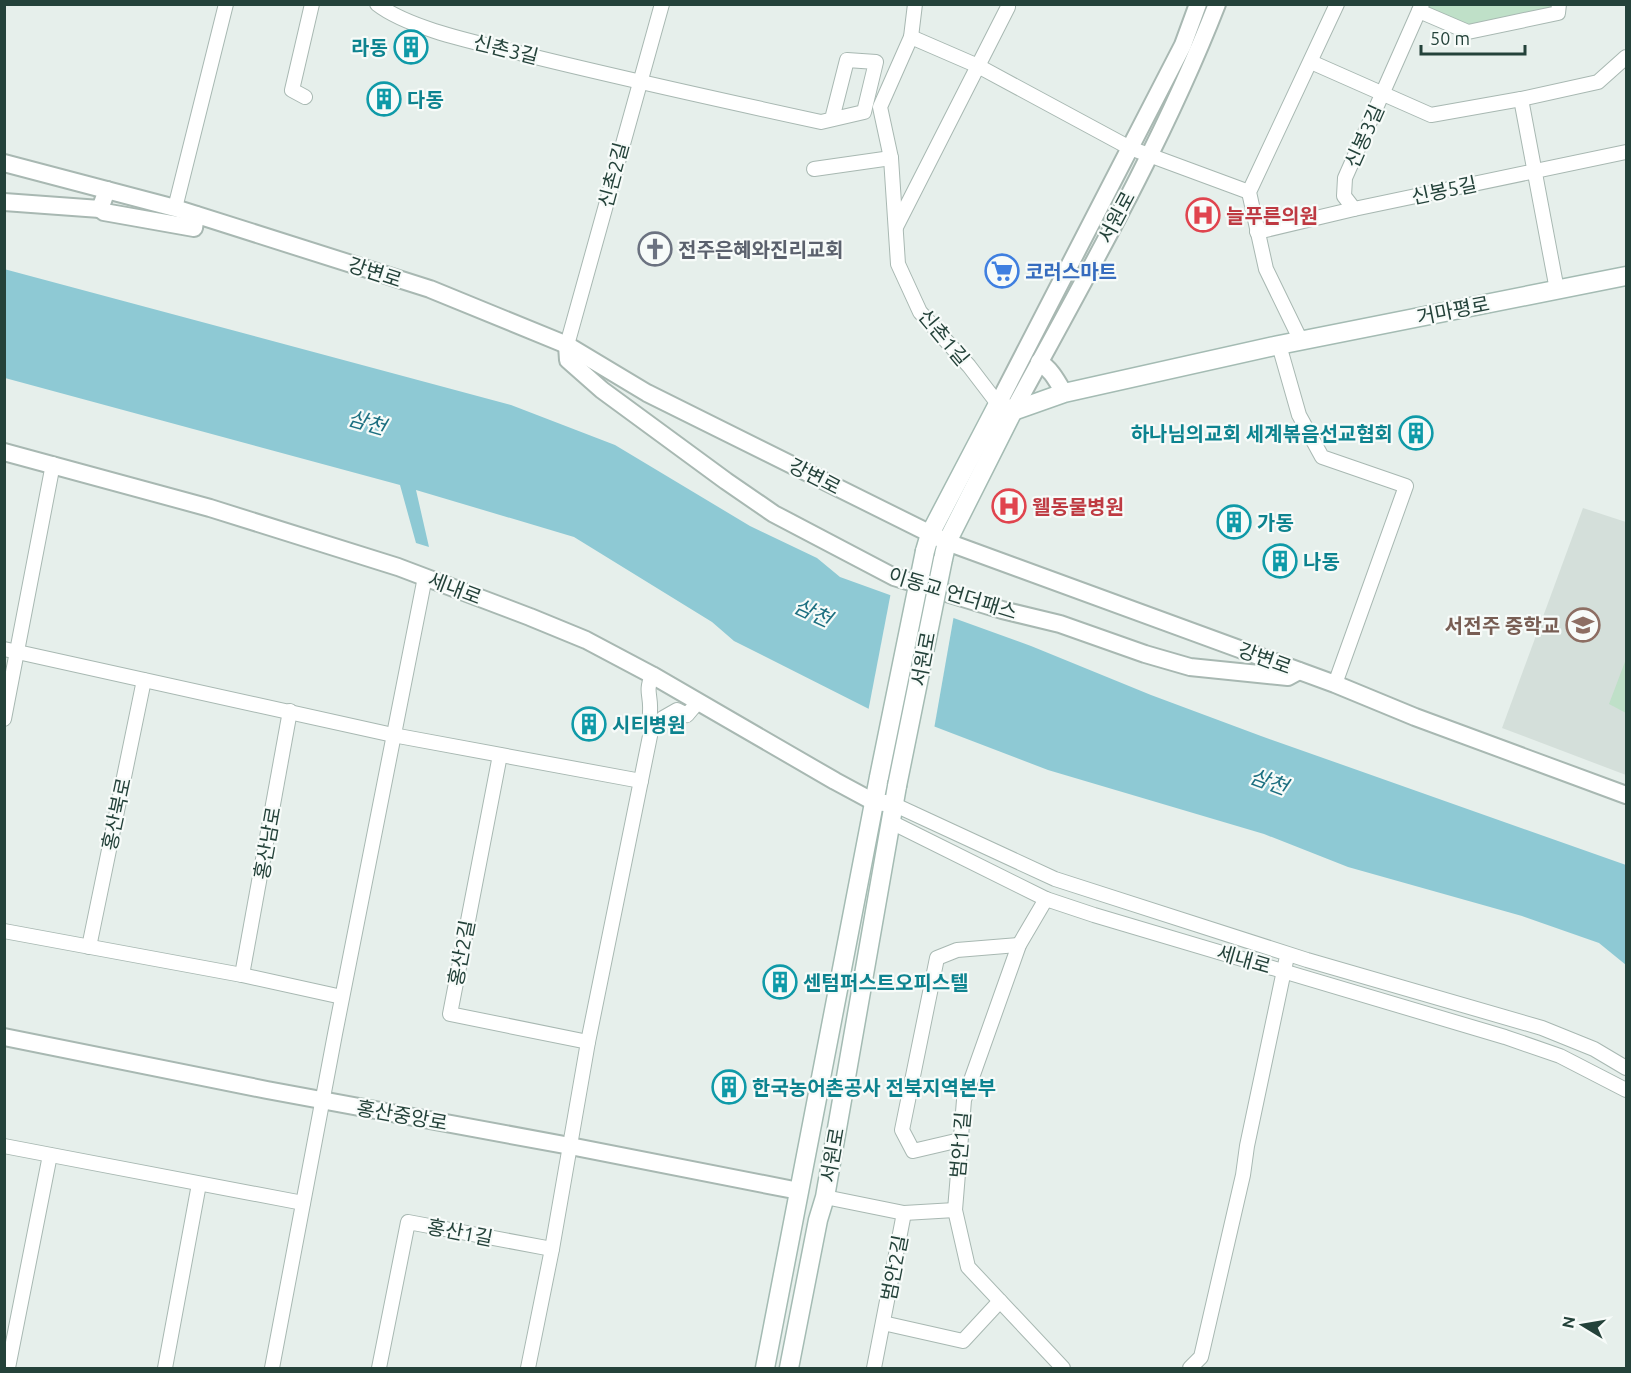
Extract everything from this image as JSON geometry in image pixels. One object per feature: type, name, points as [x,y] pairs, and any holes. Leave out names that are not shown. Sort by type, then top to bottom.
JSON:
[{"type":"main road","name":"거마평로","points":[[1006,407],[1279,345],[1626,276]]},
{"type":"main road","name":"서원로","points":[[765,1368],[874,802],[927,542],[1006,407]]},
{"type":"main road","name":"서원로","points":[[789,1368],[818,1220],[825,1197],[897,786],[945,551],[1006,407]]},
{"type":"street","points":[[175,208],[226,4]]},
{"type":"street","points":[[305,96],[292,90],[312,4]]},
{"type":"street","name":"신촌3길","points":[[377,4],[407,20],[454,36],[639,83],[821,122],[864,112],[876,62]]},
{"type":"street","name":"신촌2길","points":[[567,345],[662,4]]},
{"type":"street","name":"신촌1길","points":[[915,4],[911,37],[900,57],[880,107],[891,158],[898,264],[920,312],[1006,407]]},
{"type":"street","name":"서원로","points":[[1006,407],[1130,148],[1183,45],[1198,4]]},
{"type":"street","name":"서원로","points":[[1006,407],[1039,362],[1149,155],[1197,56],[1217,4]]},
{"type":"street","points":[[1301,341],[1266,269],[1249,192],[1337,4]]},
{"type":"street","points":[[1421,8],[1468,32],[1558,14],[1559,4]]},
{"type":"street","points":[[896,227],[1008,7]]},
{"type":"street","name":"신봉3길","points":[[1354,209],[1344,196],[1345,178],[1421,8]]},
{"type":"street","points":[[911,37],[978,66],[1130,148],[1249,192]]},
{"type":"street","points":[[832,120],[847,60],[876,62],[900,57]]},
{"type":"street","points":[[1311,62],[1431,115],[1598,82],[1626,57]]},
{"type":"street","points":[[1521,99],[1557,290]]},
{"type":"street","name":"신봉5길","points":[[1354,209],[1626,152]]},
{"type":"street","points":[[814,169],[891,158]]},
{"type":"street","name":"강변로","points":[[4,163],[175,208],[430,289],[567,345],[647,393],[945,551],[1299,671],[1415,717],[1626,795]]},
{"type":"street","points":[[100,209],[107,190]]},
{"type":"street","points":[[4,202],[100,209],[104,213],[194,228],[196,215]]},
{"type":"street","points":[[1257,232],[1354,209]]},
{"type":"street","name":"이동교 언더패스","points":[[567,345],[568,360],[602,390],[726,481],[774,514],[894,577],[990,607],[1060,624],[1190,667],[1288,677],[1299,671]]},
{"type":"street","points":[[1279,345],[1299,414],[1322,457],[1406,486],[1335,684]]},
{"type":"street","points":[[1039,362],[1046,366],[1064,393]]},
{"type":"street","name":"세내로","points":[[4,452],[210,508],[425,577],[586,640],[652,675],[697,703],[1046,899],[1505,1036],[1549,1052],[1626,1090]]},
{"type":"street","points":[[4,719],[11,651],[53,464]]},
{"type":"street","points":[[272,1368],[322,1100],[425,577]]},
{"type":"street","points":[[11,651],[393,735],[641,781]]},
{"type":"street","points":[[528,1368],[552,1250],[588,1042],[651,731],[648,721],[650,710],[647,688],[652,675]]},
{"type":"street","name":"홍산북로","points":[[89,947],[144,680]]},
{"type":"street","points":[[651,731],[663,718],[677,710],[687,715],[697,703]]},
{"type":"street","name":"홍산남로","points":[[242,975],[290,711]]},
{"type":"street","name":"홍산2길","points":[[500,755],[450,1014],[588,1042]]},
{"type":"street","name":"세내로","points":[[893,813],[1055,879],[1168,917],[1542,1028],[1594,1049],[1626,1068]]},
{"type":"street","name":"범안1길","points":[[1046,899],[1019,945],[964,1100],[955,1210],[968,1267],[1063,1368]]},
{"type":"street","points":[[4,931],[242,975],[342,998]]},
{"type":"street","points":[[960,1140],[913,1151],[902,1130],[937,958],[957,950],[1019,945]]},
{"type":"street","points":[[1190,1368],[1201,1357],[1204,1345],[1243,1175],[1247,1146],[1288,954]]},
{"type":"street","name":"홍산중앙로","points":[[4,1037],[267,1090],[799,1191]]},
{"type":"street","points":[[4,1146],[303,1203]]},
{"type":"street","points":[[8,1368],[50,1155]]},
{"type":"street","points":[[165,1368],[200,1184]]},
{"type":"street","points":[[825,1197],[904,1213],[955,1210]]},
{"type":"street","name":"범안2길","points":[[874,1368],[904,1213]]},
{"type":"street","name":"홍산1길","points":[[379,1368],[408,1222],[552,1250]]},
{"type":"street","name":"범안2길","points":[[883,1323],[963,1341],[1000,1301]]},
{"type":"shaded area","name":"서전주 중학교","points":[[1583,508],[1626,522],[1626,775],[1502,728]]},
{"type":"green space","points":[[1422,4],[1559,5],[1558,13],[1468,32]]},
{"type":"green space","points":[[1626,659],[1626,713],[1609,704]]},
{"type":"water","name":"삼천","points":[[4,269],[511,405],[615,445],[750,526],[817,558],[840,577],[1031,646],[1151,695],[1261,736],[1626,865],[1626,965],[1599,943],[1522,916],[1348,867],[1264,834],[1048,770],[933,726],[869,709],[734,641],[712,622],[574,537],[416,490],[429,547],[416,543],[400,485],[5,378]]},
{"type":"pier","points":[[891,592],[954,615],[934,729],[868,712]]},
{"type":"place","name":"라동","points":[[411,47]]},
{"type":"place","name":"다동","points":[[384,99]]},
{"type":"place","name":"늘푸른의원","points":[[1203,215]]},
{"type":"place","name":"전주은혜와진리교회","points":[[655,249]]},
{"type":"place","name":"코러스마트","points":[[1002,271]]},
{"type":"place","name":"하나님의교회 세계볶음선교협회","points":[[1416,433]]},
{"type":"place","name":"웰동물병원","points":[[1009,506]]},
{"type":"place","name":"가동","points":[[1234,522]]},
{"type":"place","name":"나동","points":[[1280,561]]},
{"type":"place","name":"서전주 중학교","points":[[1583,625]]},
{"type":"place","name":"시티병원","points":[[589,724]]},
{"type":"place","name":"센텀퍼스트오피스텔","points":[[780,982]]},
{"type":"place","name":"한국농어촌공사 전북지역본부","points":[[729,1087]]}]
